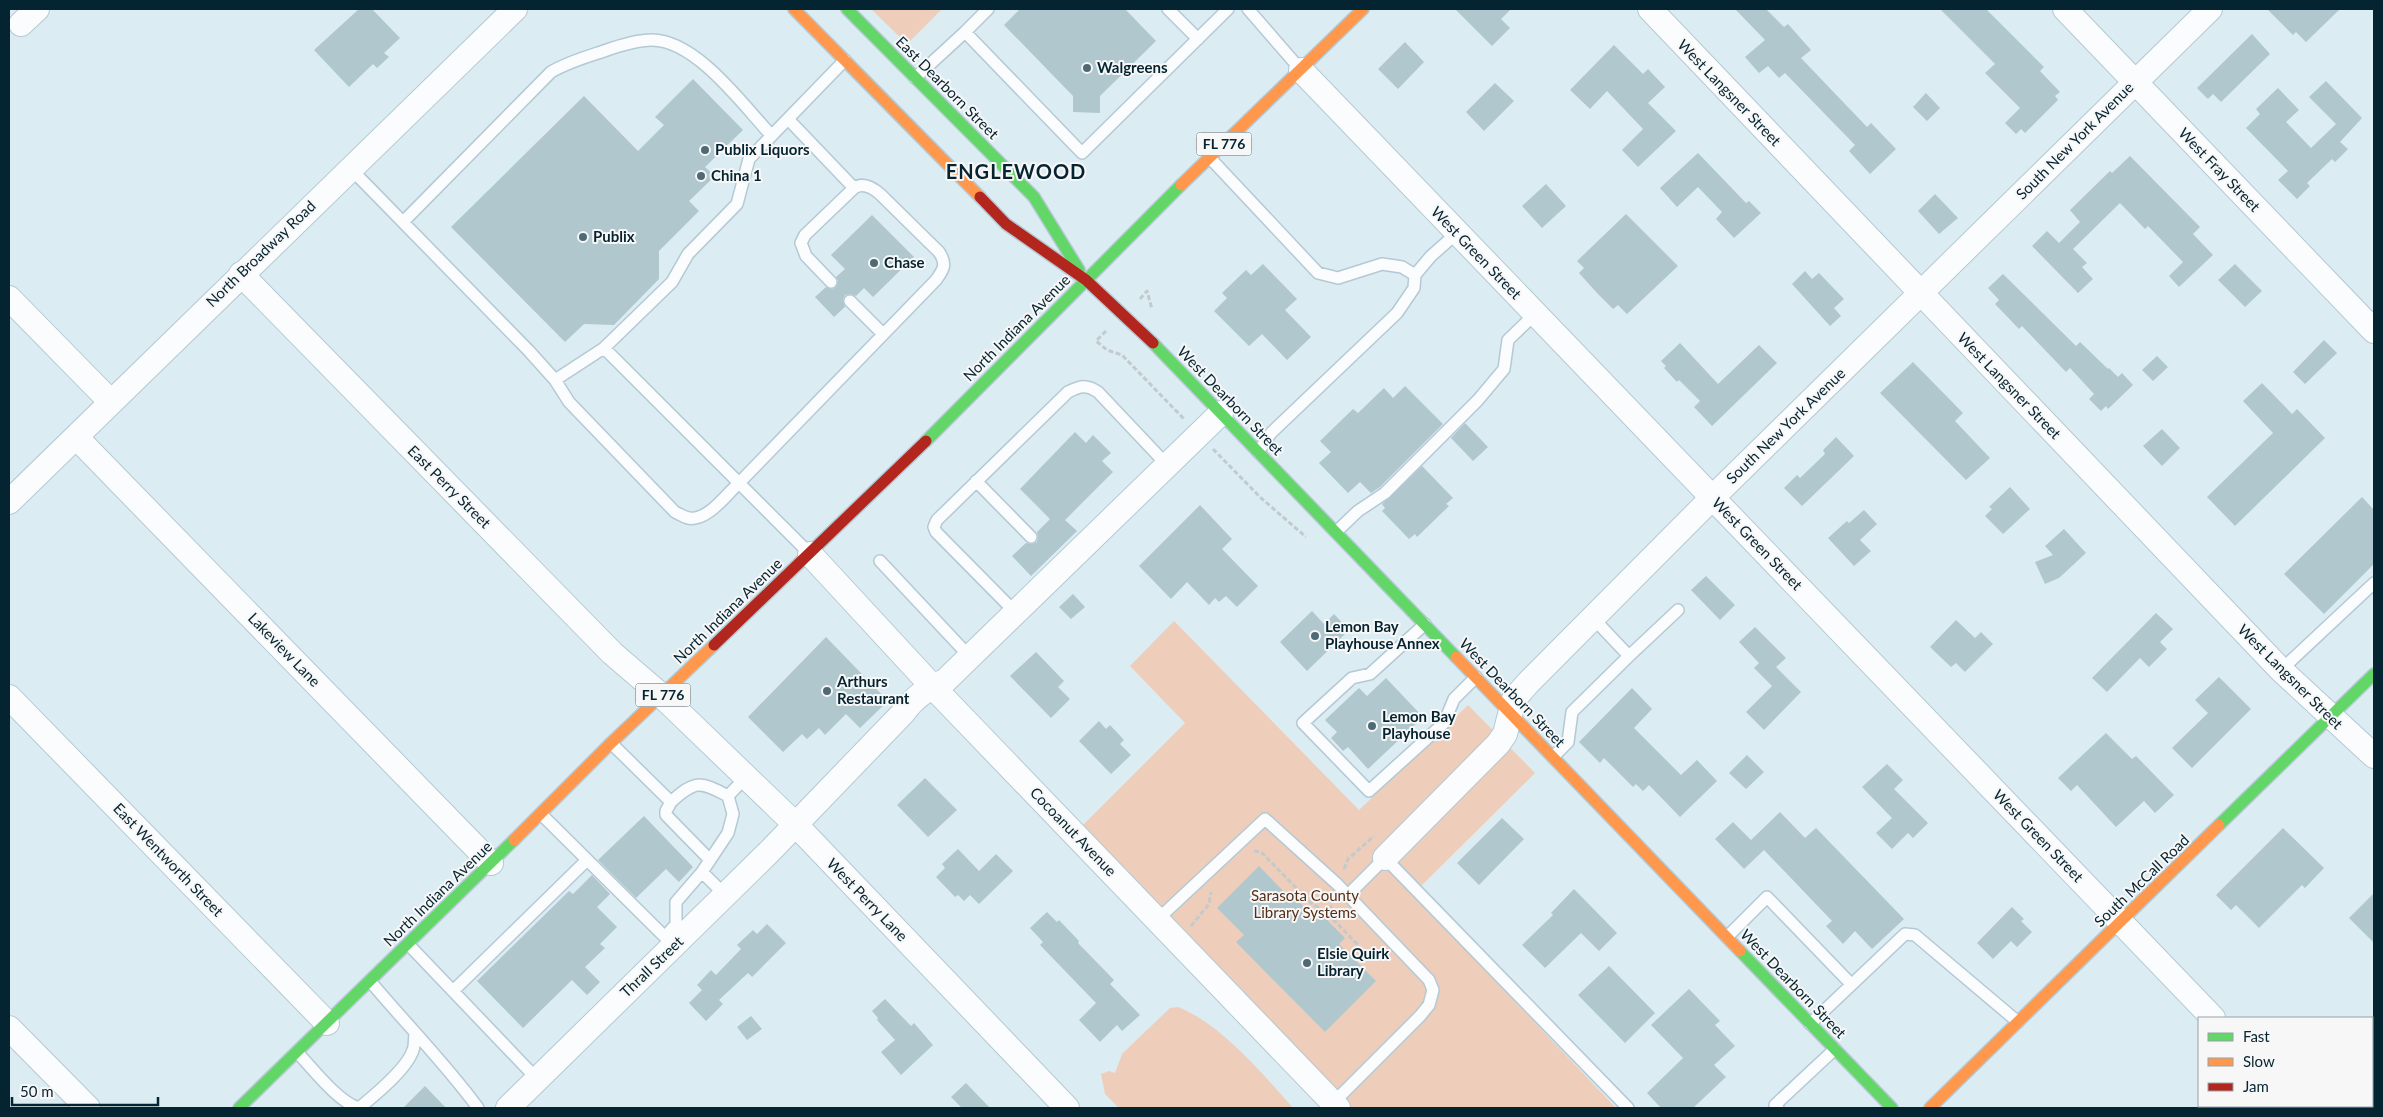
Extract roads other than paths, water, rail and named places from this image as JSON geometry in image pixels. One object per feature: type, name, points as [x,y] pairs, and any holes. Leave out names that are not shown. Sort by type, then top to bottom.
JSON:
[{"type":"main road","points":[[794,9],[1006,224],[1086,280]]},
{"type":"main road","name":"East Dearborn Street","points":[[847,9],[1034,197],[1086,280]]},
{"type":"main road","name":"FL 776","points":[[1086,280],[1363,9]]},
{"type":"main road","name":"West Dearborn Street","points":[[1086,280],[1156,346],[1892,1108]]},
{"type":"main road","name":"North Indiana Avenue","points":[[239,1108],[541,814],[611,743],[810,554],[1086,280]]},
{"type":"main road","name":"South McCall Road","points":[[1930,1108],[2374,674]]},
{"type":"street","name":"North Broadway Road","points":[[9,502],[110,401],[515,9]]},
{"type":"street","name":"West Langsner Street","points":[[1650,9],[2280,670],[2374,756]]},
{"type":"street","name":"West Fray Street","points":[[2065,9],[2374,331]]},
{"type":"street","name":"South New York Avenue","points":[[1385,858],[1498,744],[1505,734],[1514,699],[1528,683],[1712,498],[2210,9]]},
{"type":"street","name":"West Green Street","points":[[1301,70],[2212,1017]]},
{"type":"street","name":"East Perry Street","points":[[241,274],[605,646],[662,696]]},
{"type":"street","points":[[9,298],[110,401]]},
{"type":"street","name":"Thrall Street","points":[[508,1108],[670,942],[725,895],[796,825],[903,712],[912,700],[932,686],[945,681],[1016,613],[1056,562],[1168,466],[1221,413]]},
{"type":"street","name":"Lakeview Lane","points":[[76,437],[491,863]]},
{"type":"street","name":"Cocoanut Avenue","points":[[810,554],[932,686],[1336,1106]]},
{"type":"street","name":"West Perry Lane","points":[[662,696],[796,825],[1063,1107]]},
{"type":"street","name":"East Wentworth Street","points":[[9,697],[327,1023]]},
{"type":"street","points":[[9,1028],[88,1108]]},
{"type":"lane","points":[[915,78],[988,9]]},
{"type":"lane","points":[[1168,9],[1198,39]]},
{"type":"lane","points":[[965,32],[1082,153],[1228,9]]},
{"type":"lane","points":[[1248,9],[1301,70]]},
{"type":"lane","points":[[403,222],[551,72],[565,64],[616,47],[652,40],[674,43],[693,54],[771,135]]},
{"type":"lane","points":[[555,380],[604,348],[672,282],[688,254],[735,208],[740,198],[750,159],[845,60]]},
{"type":"lane","points":[[788,119],[854,188]]},
{"type":"lane","points":[[1210,158],[1318,273],[1338,278],[1382,264],[1402,267],[1415,275]]},
{"type":"lane","points":[[350,168],[529,350],[555,380],[568,402],[676,512],[687,518],[696,518],[707,512],[739,483],[936,280],[944,268],[944,260],[939,252],[875,190],[860,185],[854,188],[805,235],[801,243],[806,256],[831,282]]},
{"type":"lane","points":[[1258,452],[1272,433],[1397,313],[1414,288],[1415,275],[1431,256],[1457,233]]},
{"type":"lane","points":[[850,302],[884,334]]},
{"type":"lane","points":[[1336,532],[1358,511],[1385,493],[1478,400],[1504,369],[1508,340],[1535,314]]},
{"type":"lane","points":[[604,348],[810,554]]},
{"type":"lane","points":[[1016,613],[936,532],[934,527],[936,520],[1068,392],[1080,386],[1090,386],[1098,392],[1168,466]]},
{"type":"lane","points":[[976,481],[1031,538]]},
{"type":"lane","points":[[880,562],[970,657]]},
{"type":"lane","points":[[2280,670],[2374,583]]},
{"type":"lane","points":[[1553,757],[1568,742],[1572,712],[1678,610]]},
{"type":"lane","points":[[1593,618],[1629,656]]},
{"type":"lane","points":[[1425,624],[1370,674],[1352,678],[1303,723],[1369,791],[1444,723],[1454,699],[1476,677]]},
{"type":"lane","points":[[611,743],[671,802]]},
{"type":"lane","points":[[728,796],[746,777]]},
{"type":"lane","points":[[541,814],[586,861],[670,942],[676,924],[676,902],[702,872],[710,860],[732,824],[733,814],[728,796],[711,787],[697,784],[686,788],[671,802],[666,815],[710,860]]},
{"type":"lane","points":[[1158,920],[1265,819],[1348,895],[1429,980],[1433,990],[1429,1005],[1420,1016],[1336,1106]]},
{"type":"lane","points":[[1348,895],[1385,858],[1628,1108]]},
{"type":"lane","points":[[453,991],[586,861]]},
{"type":"lane","points":[[702,872],[725,895]]},
{"type":"lane","points":[[1727,937],[1767,897],[1851,984]]},
{"type":"lane","points":[[1810,1024],[1904,934],[1915,935],[2018,1022]]},
{"type":"lane","points":[[408,944],[537,1079]]},
{"type":"lane","points":[[370,981],[415,1034],[454,1075],[478,1108]]},
{"type":"lane","points":[[297,1052],[339,1095],[352,1106],[359,1108],[376,1095],[404,1064],[413,1050],[415,1034]]},
{"type":"lane","points":[[1778,1108],[1775,1105],[1835,1049]]},
{"type":"place","name":"Walgreens","points":[[1087,68]]},
{"type":"place","name":"Publix Liquors","points":[[705,150]]},
{"type":"place","name":"China 1","points":[[701,176]]},
{"type":"place","name":"Publix","points":[[583,237]]},
{"type":"place","name":"Chase","points":[[874,263]]},
{"type":"place","name":"Lemon Bay Playhouse Annex","points":[[1315,636]]},
{"type":"place","name":"Arthurs Restaurant","points":[[827,691]]},
{"type":"place","name":"Lemon Bay Playhouse","points":[[1372,726]]},
{"type":"place","name":"Elsie Quirk Library","points":[[1307,963]]},
{"type":"district","name":"ENGLEWOOD","points":[[1016,172]]},
{"type":"park label","name":"Sarasota County Library Systems","points":[[1305,904]]}]
